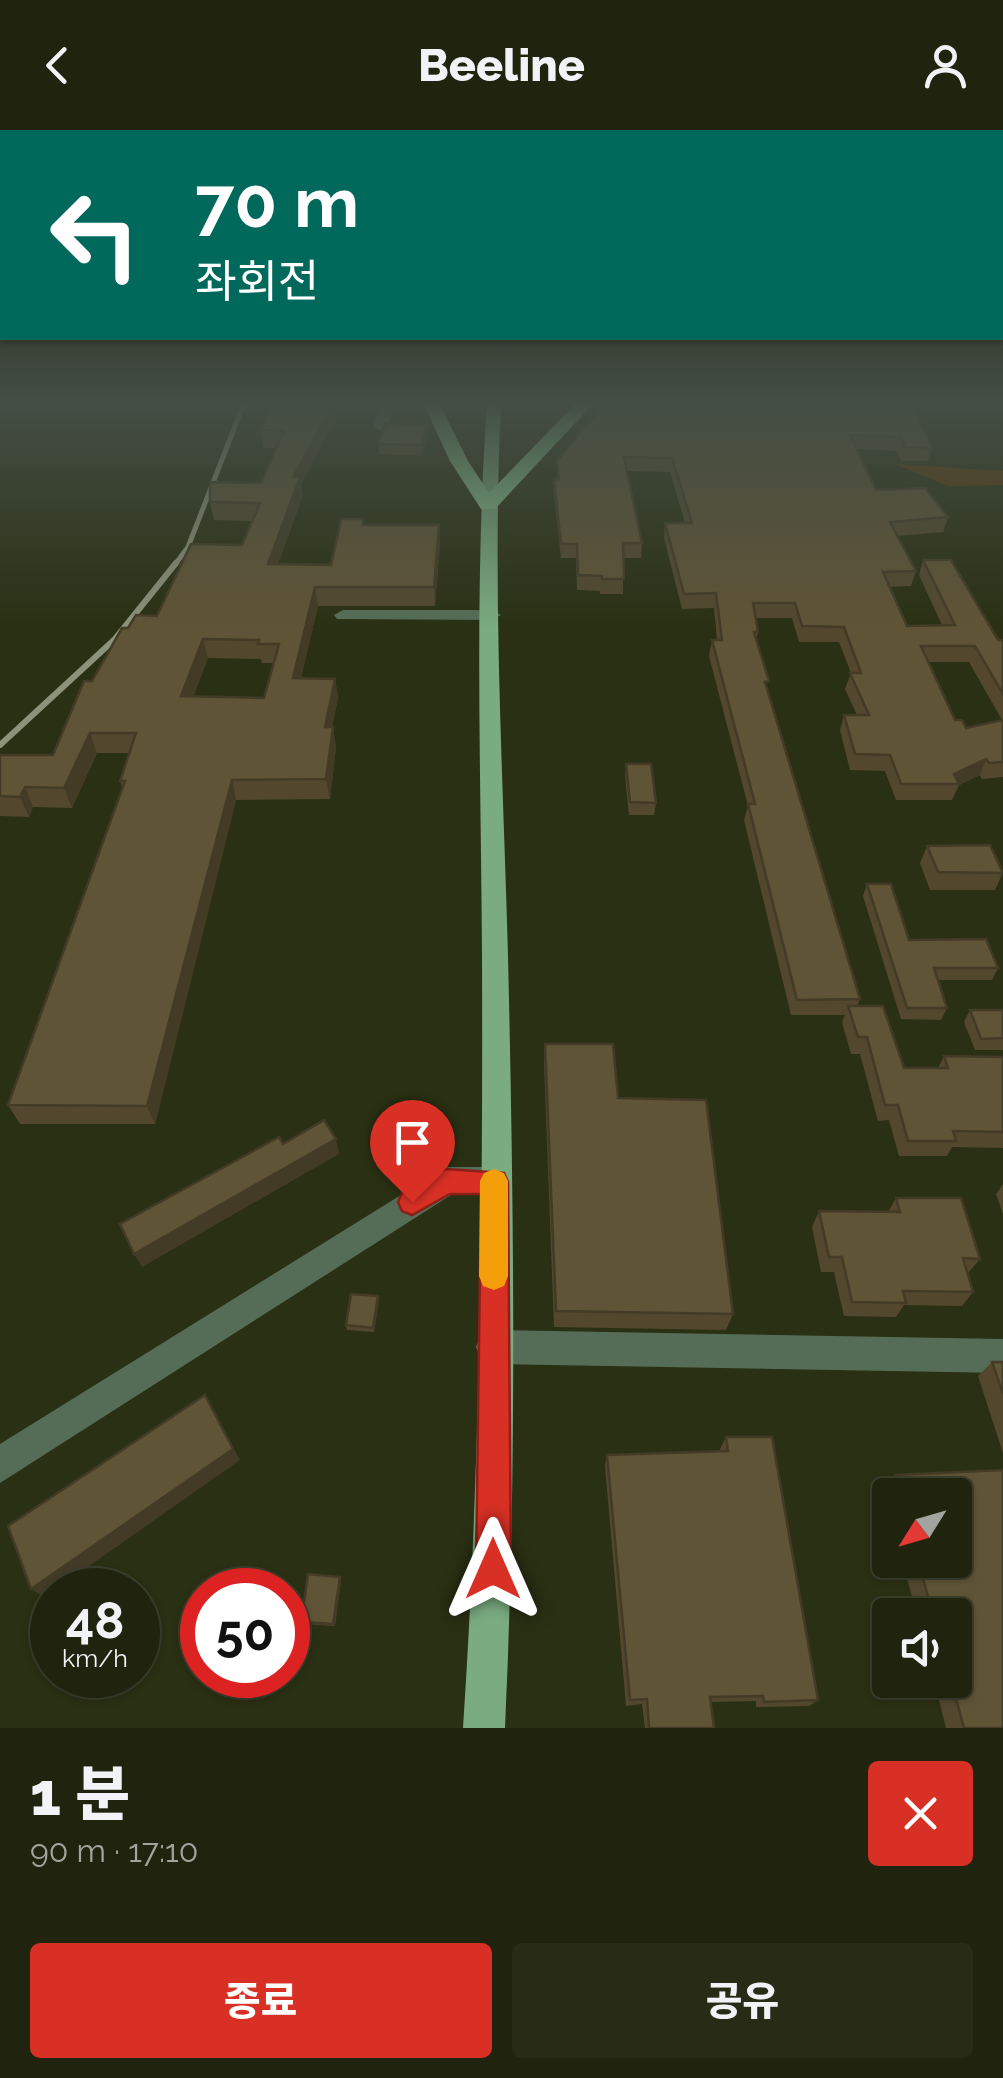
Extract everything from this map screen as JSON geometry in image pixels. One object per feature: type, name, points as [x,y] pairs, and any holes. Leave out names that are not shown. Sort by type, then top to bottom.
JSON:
[{"type":"highway","points":[[470,478],[488,505],[514,478]]},
{"type":"main road","points":[[484,1728],[493,1569],[490,478]]},
{"type":"street","points":[[344,615],[492,615]]},
{"type":"street","points":[[0,1465],[446,1181],[494,1182]]},
{"type":"street","points":[[493,1347],[1003,1356]]},
{"type":"shaded area","points":[[928,478],[1003,478],[1003,485],[948,486]]},
{"type":"building","points":[[263,478],[300,478],[268,564],[331,565],[341,519],[363,519],[363,525],[439,525],[434,587],[315,587],[293,678],[335,679],[325,727],[333,727],[326,779],[232,780],[147,1106],[8,1105],[125,781],[120,781],[136,733],[90,733],[64,788],[25,787],[20,797],[0,796],[0,755],[53,755],[84,681],[92,681],[122,628],[128,628],[136,615],[157,616],[191,544],[242,545],[260,503],[210,502],[210,482],[261,483]],"holes":[[[203,639],[259,640],[258,644],[279,644],[264,698],[181,696]]]},
{"type":"building","points":[[628,478],[642,543],[623,543],[624,579],[578,575],[577,544],[561,544],[554,480]]},
{"type":"building","points":[[678,478],[870,478],[876,490],[925,488],[948,517],[890,522],[916,571],[883,572],[907,626],[955,625],[923,560],[951,560],[998,640],[1003,640],[1003,694],[975,646],[921,646],[955,720],[962,720],[966,728],[1003,720],[1003,762],[989,763],[986,759],[954,774],[959,784],[901,784],[890,755],[855,754],[844,715],[869,715],[850,673],[861,673],[844,627],[802,626],[795,603],[753,603],[758,632],[754,632],[769,681],[765,682],[860,999],[797,1000],[748,804],[755,804],[712,640],[722,640],[716,593],[684,594],[665,523],[692,523]]},
{"type":"building","points":[[626,764],[651,764],[656,803],[630,802]]},
{"type":"building","points":[[990,845],[1003,873],[938,872],[927,846]]},
{"type":"building","points":[[867,884],[891,884],[909,940],[986,939],[998,968],[934,968],[947,1008],[907,1008]]},
{"type":"building","points":[[848,1006],[883,1006],[904,1068],[948,1068],[944,1056],[1003,1057],[1003,1132],[953,1131],[956,1141],[908,1141],[898,1105],[885,1105],[867,1037],[858,1037]]},
{"type":"building","points":[[970,1010],[1003,1010],[1003,1038],[981,1039]]},
{"type":"building","points":[[545,1044],[613,1044],[618,1098],[706,1100],[733,1314],[556,1311]]},
{"type":"building","points":[[324,1120],[336,1139],[134,1254],[120,1224],[279,1137],[283,1144]]},
{"type":"building","points":[[896,1198],[961,1198],[980,1259],[963,1258],[973,1292],[903,1291],[906,1303],[852,1302],[842,1257],[829,1257],[819,1211],[900,1212]]},
{"type":"building","points":[[351,1294],[378,1296],[373,1328],[346,1325]]},
{"type":"building","points":[[992,1362],[1003,1362],[1003,1394]]},
{"type":"building","points":[[205,1395],[233,1449],[61,1568],[30,1568],[30,1586],[8,1526]]},
{"type":"building","points":[[726,1437],[772,1437],[818,1700],[764,1702],[763,1696],[710,1697],[714,1728],[649,1728],[647,1699],[630,1700],[607,1455],[728,1451]]},
{"type":"building","points":[[1003,1470],[1003,1728],[964,1728],[956,1698],[972,1698],[972,1598],[928,1598],[923,1578],[972,1578],[972,1478],[895,1475]]},
{"type":"building","points":[[310,1574],[340,1577],[333,1624],[310,1623]]},
{"type":"railway","points":[[174,566],[188,547],[215,478]]},
{"type":"railway","points":[[0,745],[115,639],[176,563]]},
{"type":"slow traffic","points":[[494,1181],[494,1276]]},
{"type":"route","points":[[412,1202],[446,1181],[494,1182],[493,1569]]}]
